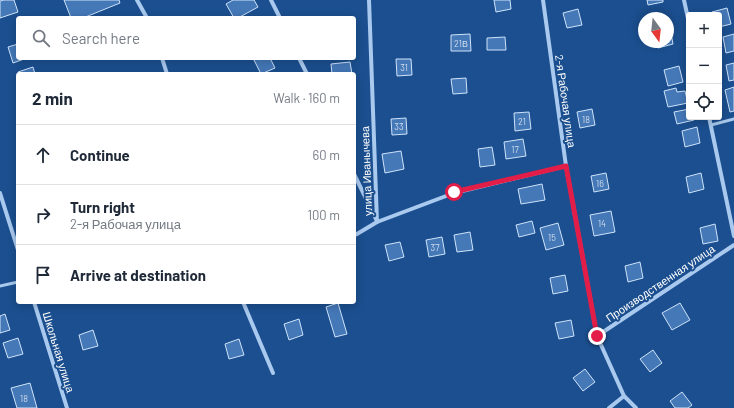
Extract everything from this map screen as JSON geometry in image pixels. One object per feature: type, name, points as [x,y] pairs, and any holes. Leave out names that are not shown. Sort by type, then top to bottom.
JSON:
[{"type":"street","points":[[137,0],[146,16]]},
{"type":"street","points":[[271,0],[279,16]]},
{"type":"street","name":"улица Иванычева","points":[[369,0],[377,222]]},
{"type":"street","name":"2-я Рабочая улица","points":[[543,0],[566,166],[597,336],[624,396],[636,408]]},
{"type":"street","points":[[684,0],[687,12]]},
{"type":"street","points":[[163,60],[166,72]]},
{"type":"street","points":[[300,60],[306,72]]},
{"type":"street","points":[[710,120],[734,236]]},
{"type":"street","points":[[356,234],[377,222],[454,192],[566,166]]},
{"type":"street","points":[[356,178],[377,222]]},
{"type":"street","points":[[0,193],[16,244]]},
{"type":"street","name":"Производственная улица","points":[[597,336],[734,245]]},
{"type":"street","name":"Школьная улица","points":[[35,304],[67,408]]},
{"type":"street","points":[[245,304],[274,373]]},
{"type":"street","points":[[609,408],[624,396]]},
{"type":"lane","points":[[711,125],[734,119]]},
{"type":"lane","points":[[0,286],[16,282]]},
{"type":"building","points":[[14,0],[18,12],[0,18],[0,1]]},
{"type":"building","points":[[64,0],[119,0],[120,3],[88,16],[70,16]]},
{"type":"building","points":[[233,0],[254,0],[258,7],[242,16],[233,16],[226,4]]},
{"type":"building","points":[[494,0],[510,0],[511,9],[496,12]]},
{"type":"building","points":[[647,0],[663,0],[663,2],[648,5]]},
{"type":"building","points":[[727,8],[731,24],[722,26],[722,12],[712,12]]},
{"type":"building","points":[[578,9],[582,25],[567,28],[563,13]]},
{"type":"building","points":[[470,34],[471,51],[451,51],[451,35]]},
{"type":"building","points":[[734,34],[734,51],[726,53],[723,37]]},
{"type":"building","points":[[505,37],[506,50],[487,50],[487,38]]},
{"type":"building","points":[[16,45],[16,60],[21,60],[13,63],[8,47]]},
{"type":"building","points":[[396,59],[411,59],[412,75],[397,76]]},
{"type":"building","points":[[254,60],[271,60],[275,68],[266,72],[260,72]]},
{"type":"building","points":[[350,62],[352,72],[332,72],[331,64]]},
{"type":"building","points":[[734,63],[734,80],[729,81],[726,65]]},
{"type":"building","points":[[679,66],[683,82],[668,86],[664,70]]},
{"type":"building","points":[[33,67],[34,72],[18,72]]},
{"type":"building","points":[[466,78],[467,93],[453,94],[451,79]]},
{"type":"building","points":[[734,87],[734,111],[730,112],[725,90]]},
{"type":"building","points":[[676,88],[677,92],[685,91],[686,103],[668,107],[664,91]]},
{"type":"building","points":[[592,109],[595,125],[580,128],[577,112]]},
{"type":"building","points":[[686,110],[686,120],[694,120],[677,124],[674,112]]},
{"type":"building","points":[[529,112],[531,129],[515,131],[514,113]]},
{"type":"building","points":[[406,118],[407,134],[392,135],[391,119]]},
{"type":"building","points":[[697,127],[700,143],[685,147],[682,131]]},
{"type":"building","points":[[523,139],[526,156],[506,159],[504,142]]},
{"type":"building","points":[[492,147],[495,165],[480,167],[478,149]]},
{"type":"building","points":[[401,151],[404,169],[385,173],[382,154]]},
{"type":"building","points":[[606,173],[609,189],[594,192],[591,176]]},
{"type":"building","points":[[701,173],[704,189],[689,193],[686,177]]},
{"type":"building","points":[[542,184],[545,200],[521,204],[518,189]]},
{"type":"building","points":[[611,211],[615,232],[594,236],[590,215]]},
{"type":"building","points":[[532,221],[535,233],[519,237],[516,225]]},
{"type":"building","points":[[558,223],[564,245],[546,250],[540,228]]},
{"type":"building","points":[[715,224],[718,241],[703,244],[700,228]]},
{"type":"building","points":[[470,232],[473,250],[457,252],[454,235]]},
{"type":"building","points":[[442,237],[445,254],[429,257],[426,240]]},
{"type":"building","points":[[400,242],[404,257],[389,261],[385,245]]},
{"type":"building","points":[[640,262],[643,278],[628,282],[625,266]]},
{"type":"building","points":[[565,275],[568,291],[553,294],[550,278]]},
{"type":"building","points":[[680,303],[690,320],[672,330],[662,313]]},
{"type":"building","points":[[338,304],[347,334],[335,337],[326,307]]},
{"type":"building","points":[[5,314],[10,330],[0,333],[0,316]]},
{"type":"building","points":[[299,319],[303,335],[289,340],[284,324]]},
{"type":"building","points":[[571,320],[574,336],[559,339],[555,323]]},
{"type":"building","points":[[93,330],[98,346],[83,350],[79,335]]},
{"type":"building","points":[[18,338],[23,354],[8,358],[3,343]]},
{"type":"building","points":[[239,339],[244,355],[229,359],[225,344]]},
{"type":"building","points":[[653,350],[662,363],[650,372],[640,359]]},
{"type":"building","points":[[585,369],[595,382],[583,391],[573,378]]},
{"type":"building","points":[[30,383],[37,408],[17,408],[11,388]]},
{"type":"building","points":[[682,392],[692,405],[688,408],[675,408],[670,401]]},
{"type":"route","points":[[454,192],[566,166],[597,336]]}]
